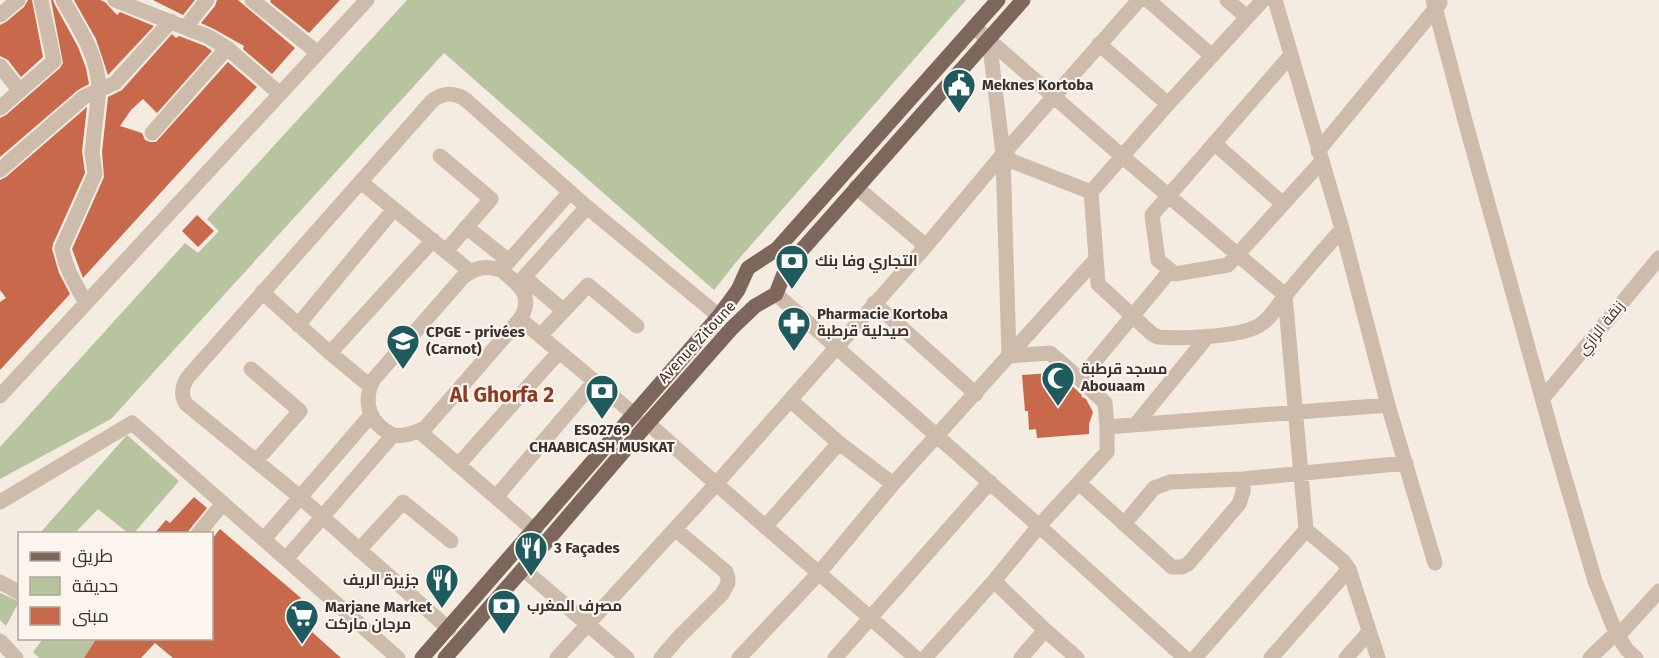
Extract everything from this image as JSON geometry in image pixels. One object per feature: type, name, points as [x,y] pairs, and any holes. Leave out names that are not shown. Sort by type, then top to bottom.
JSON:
[{"type":"main road","name":"Avenue Zitoune","points":[[445,658],[523,569],[641,419],[738,290],[748,268],[777,249],[998,0]]},
{"type":"main road","name":"Avenue Zitoune","points":[[422,658],[535,531],[641,419],[754,306],[774,292],[792,261],[1023,0]]},
{"type":"main road","points":[[743,279],[745,291],[754,299],[774,292],[777,270],[766,263],[753,264]]},
{"type":"street","points":[[0,15],[18,0]]},
{"type":"street","points":[[0,108],[54,61],[41,0]]},
{"type":"street","points":[[63,0],[93,55],[99,90],[92,152],[95,174],[62,248],[71,277],[86,303]]},
{"type":"street","points":[[115,0],[209,37],[227,48],[279,93]]},
{"type":"street","points":[[186,27],[207,0]]},
{"type":"street","points":[[558,658],[716,484],[1139,0]]},
{"type":"street","points":[[1148,0],[1212,56]]},
{"type":"street","points":[[1227,0],[1247,17]]},
{"type":"street","points":[[1263,0],[1091,192],[1098,284],[1158,337],[1208,336],[1246,332],[1267,319],[1342,229]]},
{"type":"street","points":[[1275,0],[1342,229],[1388,405],[1435,563]]},
{"type":"street","points":[[0,396],[365,1]]},
{"type":"street","points":[[258,2],[318,53]]},
{"type":"street","points":[[1291,55],[1152,215],[1158,260],[1175,274],[1228,266],[1320,156],[1437,3]]},
{"type":"street","points":[[1437,3],[1467,128],[1596,581],[1627,655]]},
{"type":"street","points":[[0,170],[84,97],[116,83],[171,21]]},
{"type":"street","points":[[974,27],[1286,295],[1306,530],[1343,561],[1349,569],[1378,658]]},
{"type":"street","points":[[989,39],[1003,154],[1010,356]]},
{"type":"street","points":[[1099,44],[1168,104]]},
{"type":"street","points":[[152,133],[227,48]]},
{"type":"street","points":[[0,66],[20,91]]},
{"type":"street","points":[[449,629],[300,497],[186,404],[182,398],[182,391],[188,377],[432,101],[438,96],[452,94],[466,100],[587,207],[719,316]]},
{"type":"street","points":[[1214,143],[1282,203]]},
{"type":"street","points":[[1003,154],[1014,162],[1091,192]]},
{"type":"street","points":[[440,156],[491,199],[446,251]]},
{"type":"street","points":[[361,182],[471,272]]},
{"type":"street","points":[[856,187],[926,246]]},
{"type":"street","points":[[521,281],[527,304],[520,319],[426,427],[409,435],[400,436],[393,435],[376,423],[371,415],[368,395],[373,380],[463,277],[486,266],[505,266],[570,192]]},
{"type":"street","points":[[521,281],[587,207]]},
{"type":"street","points":[[298,325],[394,209]]},
{"type":"street","points":[[466,227],[521,281],[564,311]]},
{"type":"street","points":[[330,353],[433,240]]},
{"type":"street","name":"زنقة الرازي","points":[[1543,398],[1659,258]]},
{"type":"street","points":[[739,658],[819,573],[893,484],[1096,259]]},
{"type":"street","points":[[1080,379],[1170,271]]},
{"type":"street","points":[[540,336],[588,285],[637,326]]},
{"type":"street","points":[[262,292],[370,386]]},
{"type":"street","points":[[774,292],[1185,658]]},
{"type":"street","points":[[874,303],[976,394]]},
{"type":"street","points":[[520,319],[641,419],[916,658]]},
{"type":"street","points":[[1136,424],[1208,336]]},
{"type":"street","points":[[458,465],[559,352]]},
{"type":"street","points":[[925,658],[994,581],[1039,526],[1107,452],[1105,403],[1050,353],[1010,356]]},
{"type":"street","points":[[251,369],[300,411],[256,461]]},
{"type":"street","points":[[496,497],[594,382]]},
{"type":"street","points":[[790,400],[839,443],[893,484]]},
{"type":"street","points":[[1107,427],[1388,405]]},
{"type":"street","points":[[264,539],[371,415]]},
{"type":"street","points":[[0,502],[132,423],[398,658]]},
{"type":"street","points":[[419,431],[535,531]]},
{"type":"street","points":[[286,559],[393,435]]},
{"type":"street","points":[[765,527],[839,443]]},
{"type":"street","points":[[1124,524],[1148,494],[1162,484],[1178,481],[1300,474],[1406,463]]},
{"type":"street","points":[[1079,483],[1172,567],[1182,567],[1188,564],[1239,504],[1243,492],[1243,478]]},
{"type":"street","points":[[835,658],[990,482]]},
{"type":"street","points":[[359,550],[403,502],[451,541]]},
{"type":"street","points":[[200,532],[223,503]]},
{"type":"street","points":[[661,658],[722,594],[728,583],[726,573],[675,529]]},
{"type":"street","points":[[1195,658],[1306,530]]},
{"type":"street","points":[[523,569],[627,658]]},
{"type":"street","points":[[1271,658],[1349,569]]},
{"type":"street","points":[[994,581],[1077,658]]},
{"type":"street","points":[[0,582],[18,592]]},
{"type":"street","points":[[1590,658],[1659,591]]},
{"type":"street","points":[[1021,658],[1045,630]]},
{"type":"street","points":[[1346,658],[1369,632]]},
{"type":"street","points":[[0,641],[16,658]]},
{"type":"green space","points":[[407,0],[966,0],[714,290],[444,53],[111,419],[0,479],[0,447],[185,243],[198,253],[219,231],[207,219]]},
{"type":"green space","points":[[127,435],[179,481],[135,532],[127,532],[98,509],[76,532],[41,532]]},
{"type":"green space","points":[[0,593],[16,600],[18,604],[6,626],[0,620]]},
{"type":"green space","points":[[42,640],[95,640],[84,658],[39,658],[33,652]]},
{"type":"building","points":[[28,0],[32,0],[43,57],[21,77],[8,60],[0,56],[0,25],[24,7]]},
{"type":"building","points":[[51,0],[78,47],[89,84],[78,90],[0,157],[0,118],[63,63]]},
{"type":"building","points":[[74,0],[100,0],[105,2],[117,15],[120,12],[154,26],[108,75],[96,39]]},
{"type":"building","points":[[153,0],[195,0],[183,15]]},
{"type":"building","points":[[217,0],[238,0],[295,48],[272,74],[243,49],[244,46],[201,23]]},
{"type":"building","points":[[271,0],[340,0],[309,33],[270,2]]},
{"type":"building","points":[[172,34],[176,38],[179,36],[212,51],[157,113],[143,99],[131,110],[120,126],[142,133],[145,140],[156,142],[228,62],[257,87],[83,278],[72,249],[104,177],[102,152],[108,97],[122,90]]},
{"type":"building","points":[[87,107],[82,151],[85,173],[52,249],[59,273],[70,294],[0,370],[0,302],[6,298],[0,290],[0,180]]},
{"type":"building","points":[[197,215],[214,231],[198,247],[182,231]]},
{"type":"building","name":"مسجد قرطبة Abouaam","points":[[1051,373],[1051,377],[1059,376],[1060,381],[1067,381],[1086,399],[1093,412],[1089,434],[1037,438],[1036,429],[1029,430],[1022,375]]},
{"type":"building","points":[[194,497],[207,508],[188,532],[156,532],[166,520],[170,523]]},
{"type":"building","points":[[220,529],[301,598],[295,605],[316,625],[312,632],[341,658],[173,658],[155,643],[141,658],[84,658],[95,640],[213,640],[213,538]]},
{"type":"place","name":"Meknes Kortoba","points":[[959,114]]},
{"type":"place","name":"التجاري وفا بنك","points":[[792,290]]},
{"type":"place","name":"Pharmacie Kortoba صيدلية قرطبة","points":[[794,352]]},
{"type":"place","name":"CPGE - privées (Carnot)","points":[[403,370]]},
{"type":"place","name":"مسجد قرطبة Abouaam","points":[[1058,407]]},
{"type":"place","name":"ES02769 CHAABICASH MUSKAT","points":[[602,420]]},
{"type":"place","name":"3 Façades","points":[[531,577]]},
{"type":"place","name":"جزيرة الريف","points":[[442,609]]},
{"type":"place","name":"مصرف المغرب","points":[[504,635]]},
{"type":"place","name":"Marjane Market مرجان ماركت","points":[[302,645]]},
{"type":"district","name":"Al Ghorfa 2","points":[[502,395]]}]
